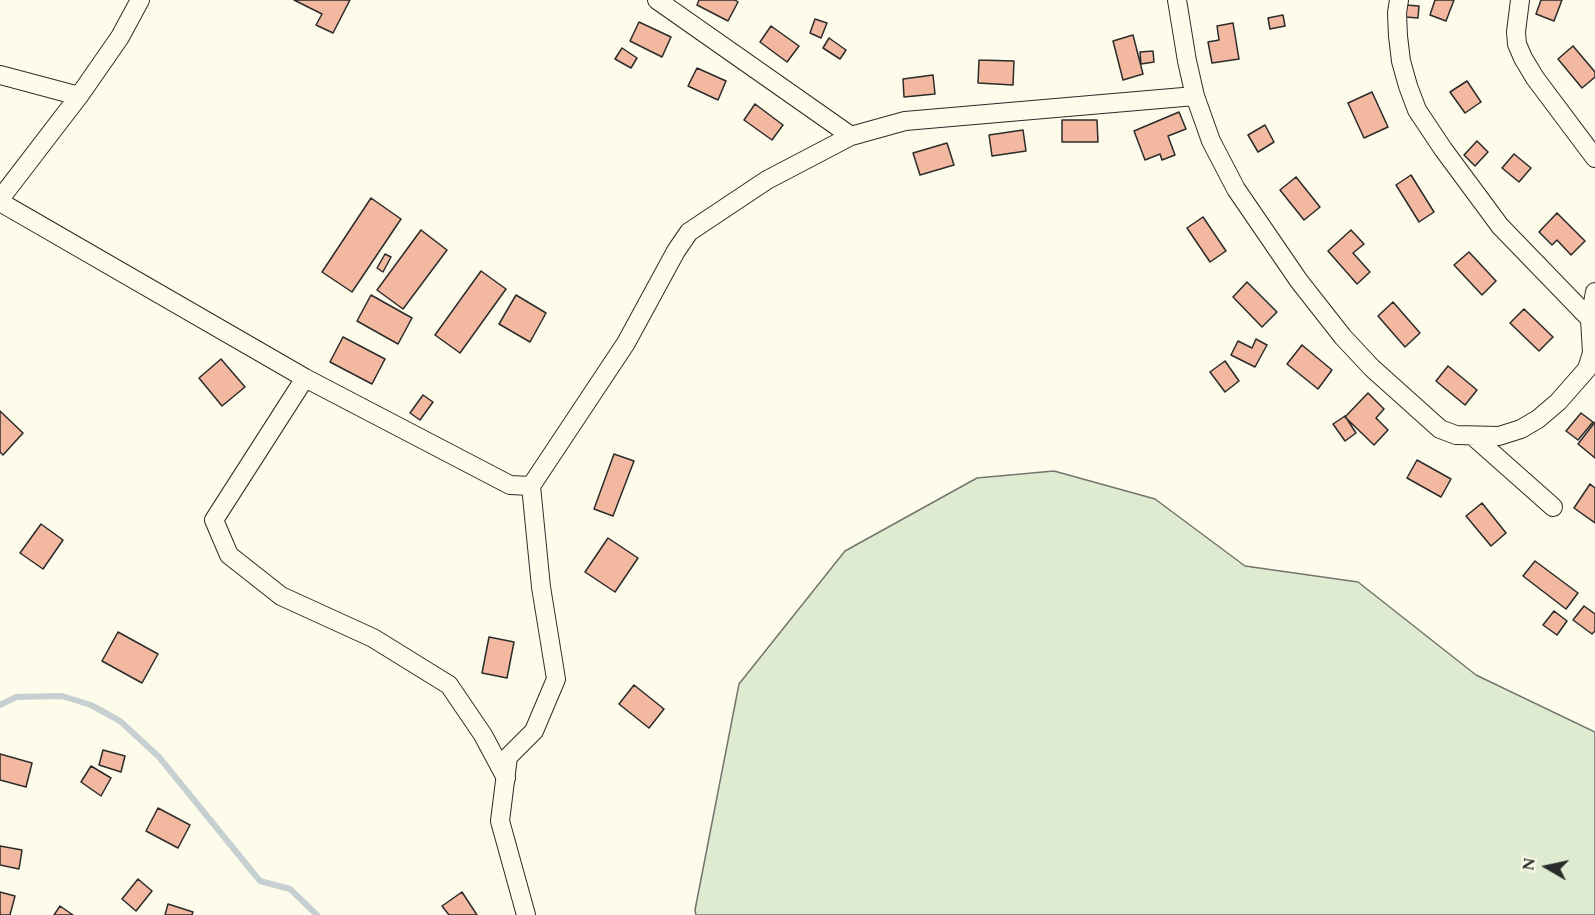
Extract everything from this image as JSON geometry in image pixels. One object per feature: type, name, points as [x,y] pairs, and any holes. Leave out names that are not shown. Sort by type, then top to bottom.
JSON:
[{"type":"street","points":[[140,0],[120,37],[79,96],[0,201],[305,378],[510,485],[531,486]]},
{"type":"street","points":[[657,0],[851,136]]},
{"type":"street","points":[[1177,0],[1186,61],[1195,96],[1211,141],[1236,189],[1299,281],[1343,337],[1372,368],[1440,429],[1456,435],[1499,436],[1521,429],[1538,419],[1558,402],[1587,369],[1592,353],[1588,299],[1500,226],[1482,205],[1417,110],[1401,61],[1397,13],[1399,0]]},
{"type":"street","points":[[1521,0],[1516,32],[1517,44],[1523,58],[1535,78],[1595,156]]},
{"type":"street","points":[[0,75],[79,96]]},
{"type":"street","points":[[526,915],[500,821],[508,757],[534,731],[556,679],[541,587],[531,486],[626,343],[676,251],[689,232],[767,180],[851,136],[905,121],[1195,96]]},
{"type":"street","points":[[305,378],[214,520],[230,555],[281,596],[373,638],[449,685],[483,735],[506,778]]},
{"type":"street","points":[[1474,437],[1553,507]]},
{"type":"green space","points":[[1054,471],[1155,499],[1245,566],[1358,582],[1476,675],[1595,732],[1595,915],[696,915],[695,910],[739,684],[845,551],[977,478]]},
{"type":"building","points":[[294,0],[350,0],[333,33],[316,25],[322,14]]},
{"type":"building","points":[[699,0],[735,0],[738,2],[728,21],[697,5]]},
{"type":"building","points":[[1435,0],[1454,0],[1446,21],[1430,15]]},
{"type":"building","points":[[1541,0],[1562,0],[1554,21],[1536,14]]},
{"type":"building","points":[[1406,5],[1419,6],[1418,18],[1406,17]]},
{"type":"building","points":[[1283,15],[1285,26],[1270,29],[1268,18]]},
{"type":"building","points":[[815,19],[827,23],[821,38],[810,33]]},
{"type":"building","points":[[639,22],[671,37],[662,57],[630,41]]},
{"type":"building","points":[[1233,23],[1239,59],[1212,63],[1208,42],[1219,40],[1217,26]]},
{"type":"building","points":[[771,26],[799,46],[787,62],[760,42]]},
{"type":"building","points":[[1133,35],[1143,74],[1123,80],[1113,41]]},
{"type":"building","points":[[829,38],[846,50],[840,59],[823,48]]},
{"type":"building","points":[[1573,46],[1595,72],[1595,77],[1582,88],[1558,59]]},
{"type":"building","points":[[622,48],[637,58],[631,68],[615,59]]},
{"type":"building","points":[[1153,51],[1154,62],[1141,64],[1140,52]]},
{"type":"building","points":[[979,60],[1014,61],[1013,85],[978,83]]},
{"type":"building","points":[[697,68],[726,81],[718,100],[688,86]]},
{"type":"building","points":[[933,75],[935,94],[904,97],[903,79]]},
{"type":"building","points":[[1467,81],[1481,102],[1465,113],[1450,92]]},
{"type":"building","points":[[1372,92],[1388,127],[1364,138],[1348,103]]},
{"type":"building","points":[[755,104],[783,125],[772,140],[744,120]]},
{"type":"building","points":[[1179,112],[1186,129],[1168,136],[1175,155],[1162,160],[1160,154],[1145,160],[1134,131]]},
{"type":"building","points":[[1062,120],[1097,120],[1098,142],[1062,142]]},
{"type":"building","points":[[1265,125],[1274,142],[1258,152],[1248,135]]},
{"type":"building","points":[[1023,130],[1026,151],[992,156],[989,135]]},
{"type":"building","points":[[1477,141],[1488,152],[1475,166],[1464,155]]},
{"type":"building","points":[[947,143],[954,165],[920,175],[913,153]]},
{"type":"building","points":[[1514,154],[1531,168],[1519,182],[1502,168]]},
{"type":"building","points":[[1411,175],[1434,212],[1419,222],[1396,185]]},
{"type":"building","points":[[1296,177],[1320,207],[1304,220],[1280,190]]},
{"type":"building","points":[[371,198],[401,219],[352,292],[322,272]]},
{"type":"building","points":[[1557,213],[1585,241],[1571,255],[1557,240],[1552,245],[1539,232]]},
{"type":"building","points":[[1203,217],[1226,251],[1210,262],[1187,228]]},
{"type":"building","points":[[421,230],[447,250],[403,309],[377,290]]},
{"type":"building","points":[[1351,230],[1364,244],[1353,253],[1370,272],[1357,284],[1328,251]]},
{"type":"building","points":[[1469,252],[1496,281],[1482,295],[1454,265]]},
{"type":"building","points":[[385,254],[391,257],[383,272],[377,268]]},
{"type":"building","points":[[481,271],[506,289],[460,353],[435,335]]},
{"type":"building","points":[[1247,282],[1277,312],[1262,327],[1233,297]]},
{"type":"building","points":[[371,295],[412,318],[398,344],[357,321]]},
{"type":"building","points":[[516,295],[546,313],[530,342],[499,324]]},
{"type":"building","points":[[1393,302],[1420,333],[1405,347],[1378,316]]},
{"type":"building","points":[[1524,309],[1553,337],[1539,351],[1510,323]]},
{"type":"building","points":[[343,337],[385,359],[372,384],[330,362]]},
{"type":"building","points":[[1256,339],[1267,345],[1255,367],[1231,355],[1238,341],[1252,348]]},
{"type":"building","points":[[1302,345],[1332,370],[1318,389],[1287,364]]},
{"type":"building","points":[[221,359],[245,387],[222,406],[199,378]]},
{"type":"building","points":[[1225,361],[1239,381],[1225,392],[1210,372]]},
{"type":"building","points":[[1448,366],[1477,390],[1465,405],[1436,381]]},
{"type":"building","points":[[1368,393],[1384,409],[1376,418],[1388,430],[1374,445],[1345,417]]},
{"type":"building","points":[[423,395],[433,402],[420,420],[410,413]]},
{"type":"building","points":[[0,411],[23,433],[3,455],[0,452]]},
{"type":"building","points":[[1581,413],[1593,422],[1578,440],[1566,431]]},
{"type":"building","points":[[1345,416],[1356,433],[1345,441],[1333,424]]},
{"type":"building","points":[[1595,422],[1595,458],[1578,444]]},
{"type":"building","points":[[614,454],[634,461],[613,516],[594,509]]},
{"type":"building","points":[[1417,460],[1451,479],[1441,497],[1407,478]]},
{"type":"building","points":[[1590,484],[1595,488],[1595,523],[1574,508]]},
{"type":"building","points":[[1482,503],[1506,533],[1491,546],[1466,516]]},
{"type":"building","points":[[41,524],[63,540],[43,569],[20,553]]},
{"type":"building","points":[[608,538],[638,558],[615,592],[585,572]]},
{"type":"building","points":[[1535,561],[1578,593],[1566,609],[1523,576]]},
{"type":"building","points":[[1584,606],[1595,614],[1595,631],[1592,634],[1573,620]]},
{"type":"building","points":[[1554,611],[1567,621],[1557,635],[1543,625]]},
{"type":"building","points":[[118,632],[158,654],[142,683],[102,661]]},
{"type":"building","points":[[489,637],[514,642],[507,678],[482,673]]},
{"type":"building","points":[[634,685],[664,709],[649,728],[619,704]]},
{"type":"building","points":[[103,750],[125,756],[121,772],[99,765]]},
{"type":"building","points":[[0,754],[32,763],[26,787],[0,780]]},
{"type":"building","points":[[91,766],[111,778],[101,796],[81,782]]},
{"type":"building","points":[[158,808],[190,825],[178,848],[146,831]]},
{"type":"building","points":[[0,846],[22,850],[19,869],[0,865]]},
{"type":"building","points":[[138,879],[152,891],[136,911],[122,899]]},
{"type":"building","points":[[0,892],[15,896],[10,915],[0,915]]},
{"type":"building","points":[[462,892],[477,915],[449,915],[442,906]]},
{"type":"building","points":[[168,904],[193,912],[192,915],[165,915]]},
{"type":"building","points":[[60,906],[73,915],[54,915]]},
{"type":"waterway","points":[[0,705],[16,697],[62,696],[91,705],[120,721],[159,757],[260,881],[290,889],[317,915]]}]
